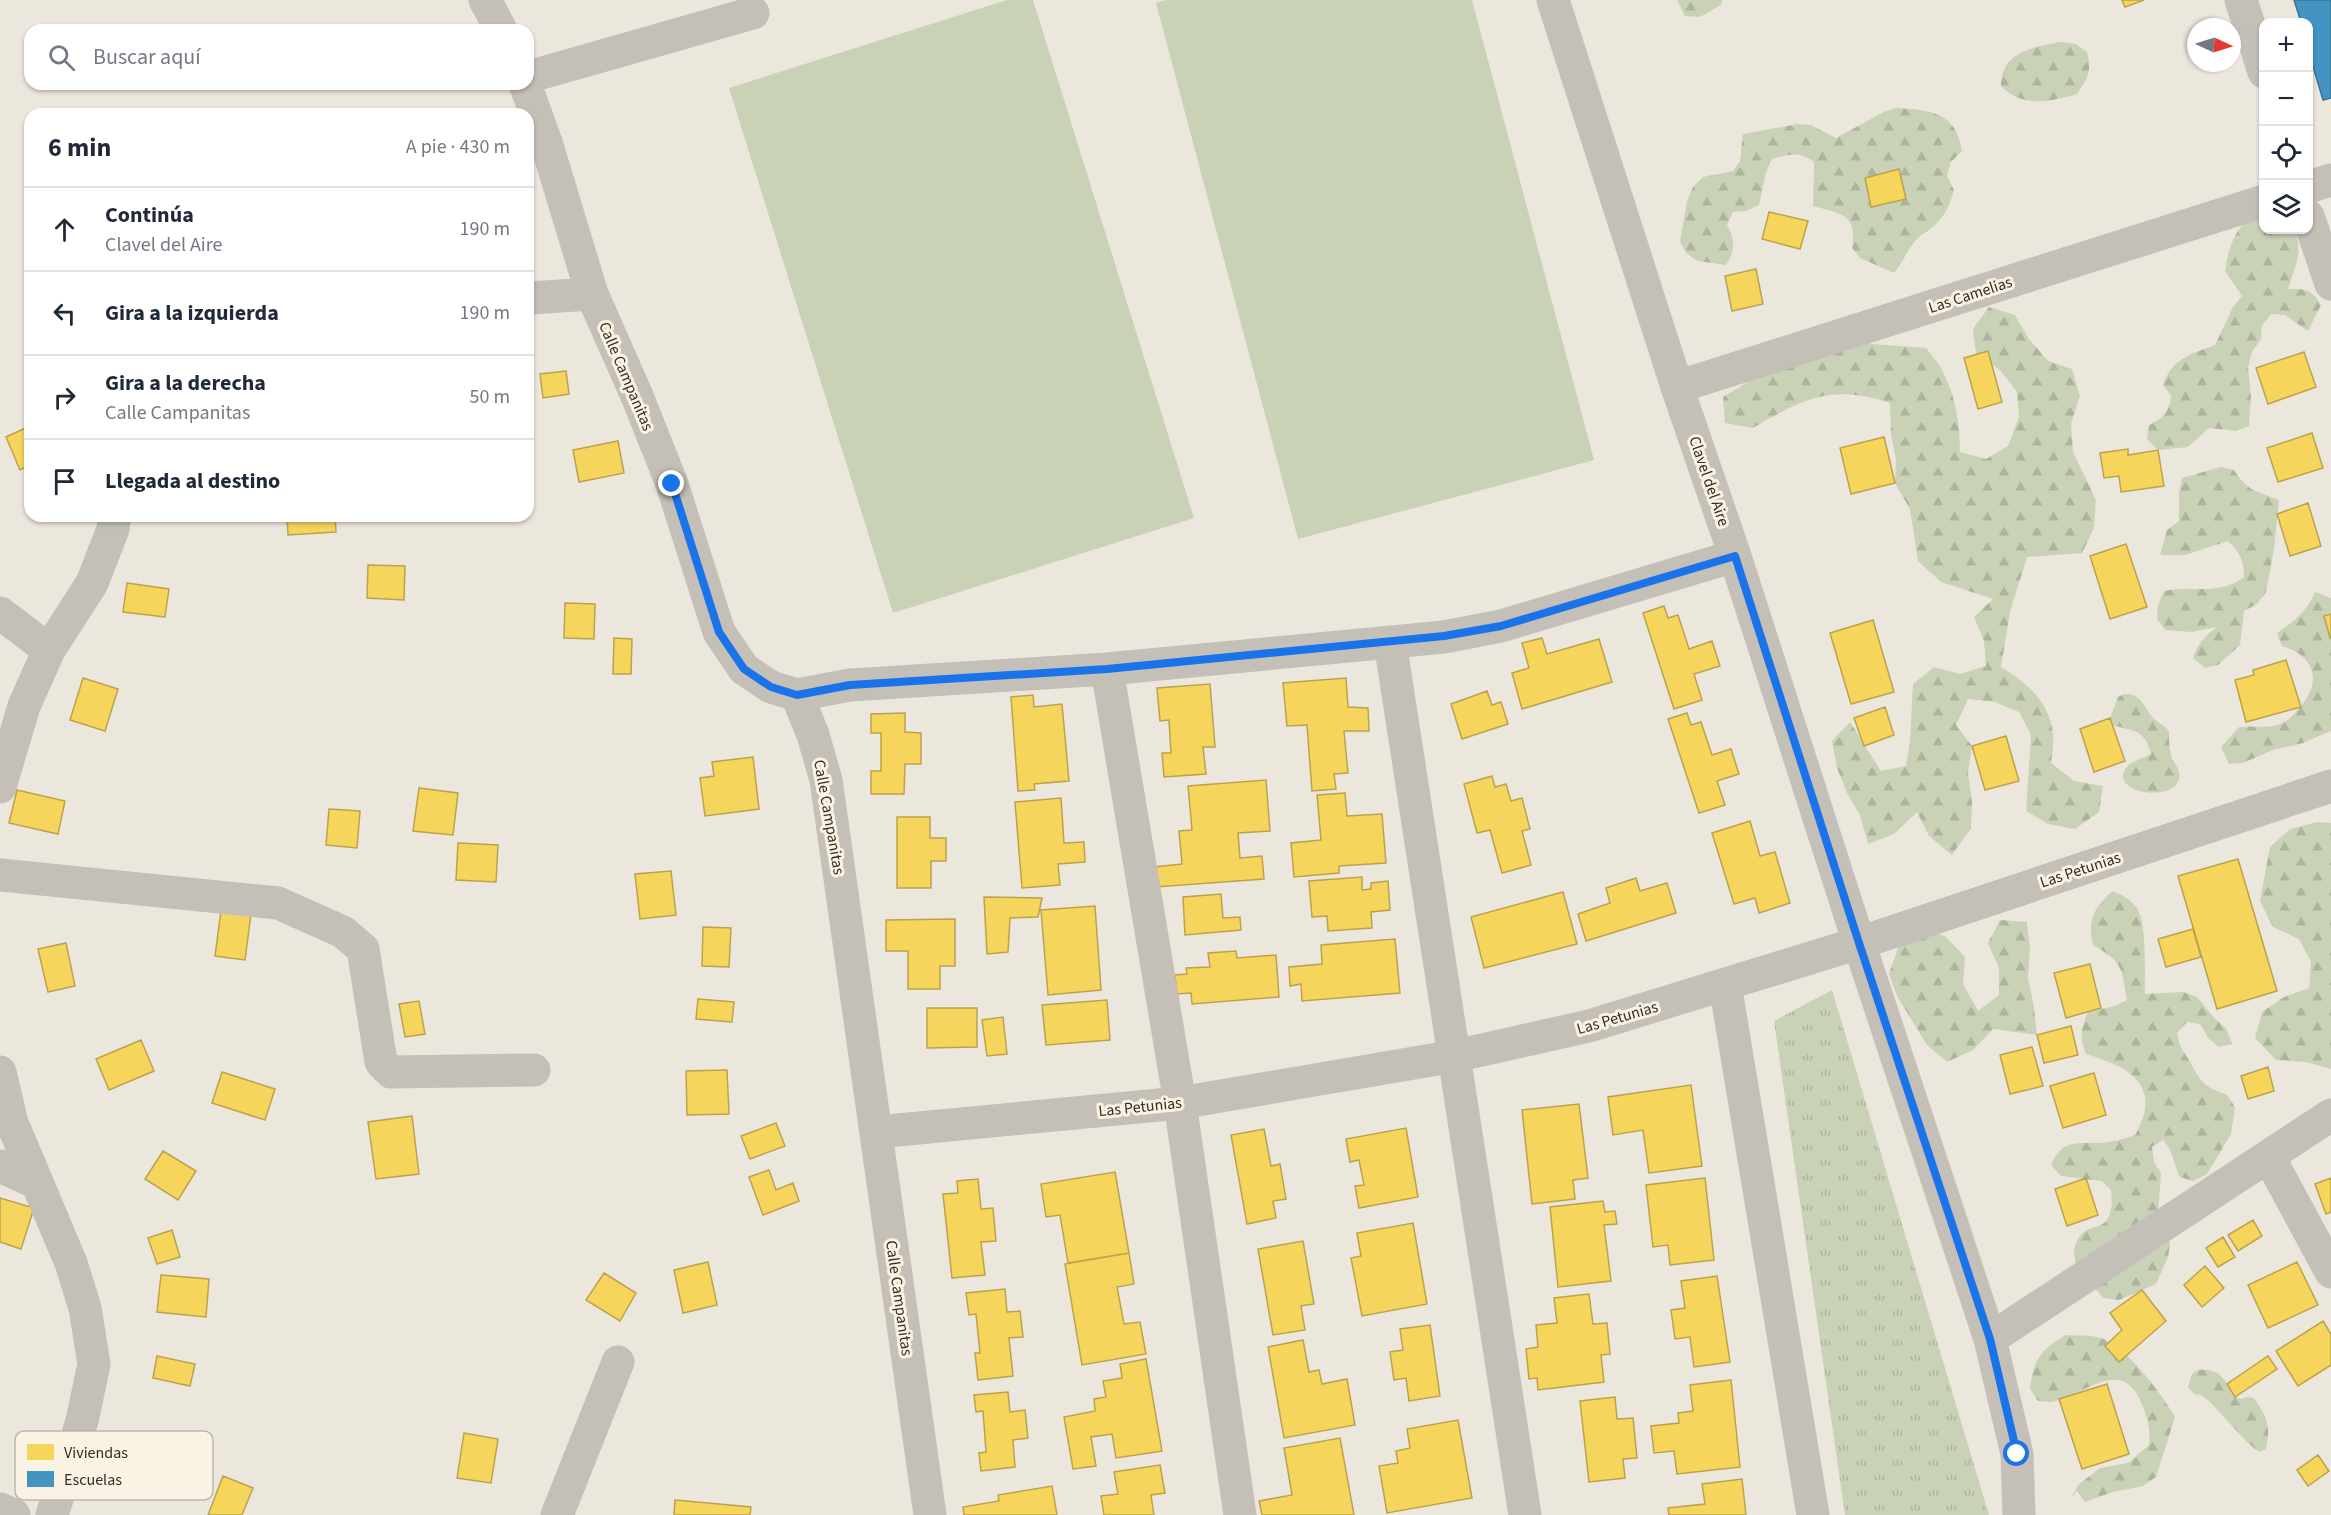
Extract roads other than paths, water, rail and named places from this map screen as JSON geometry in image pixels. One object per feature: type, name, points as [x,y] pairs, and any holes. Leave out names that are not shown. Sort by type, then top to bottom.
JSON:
[{"type":"street","points":[[485,0],[498,24]]},
{"type":"street","name":"Clavel del Aire","points":[[1553,0],[1677,387],[1735,556],[1859,943],[1990,1339],[2017,1454],[2019,1515]]},
{"type":"street","points":[[2241,0],[2259,56]]},
{"type":"street","points":[[534,75],[753,13]]},
{"type":"street","name":"Calle Campanitas","points":[[527,90],[534,108]]},
{"type":"street","name":"Calle Campanitas","points":[[534,109],[592,294],[637,396],[672,484],[719,632],[744,669],[771,687],[797,695],[813,735],[826,780],[930,1515]]},
{"type":"street","points":[[2313,185],[2331,180]]},
{"type":"street","name":"Las Camelias","points":[[1677,387],[2259,203]]},
{"type":"street","points":[[2313,231],[2331,284]]},
{"type":"street","points":[[534,298],[592,294]]},
{"type":"street","points":[[0,787],[24,706],[50,650],[92,583],[114,522]]},
{"type":"street","points":[[797,695],[850,685],[1107,669],[1444,636],[1501,626],[1735,556]]},
{"type":"street","points":[[0,613],[50,650]]},
{"type":"street","points":[[1390,642],[1525,1515]]},
{"type":"street","points":[[1107,669],[1180,1103],[1240,1515]]},
{"type":"street","name":"Las Petunias","points":[[877,1132],[1180,1103],[1455,1056],[1589,1026],[1859,943],[2331,786]]},
{"type":"street","points":[[0,874],[278,903],[343,932],[363,949],[381,1062],[391,1072],[534,1070]]},
{"type":"street","points":[[1725,984],[1813,1515]]},
{"type":"street","points":[[0,1072],[12,1123],[71,1263],[85,1308],[94,1364],[79,1431]]},
{"type":"street","points":[[1990,1339],[2331,1115]]},
{"type":"street","points":[[2269,1157],[2331,1272]]},
{"type":"street","points":[[0,1166],[38,1183]]},
{"type":"street","points":[[557,1515],[618,1362]]},
{"type":"street","points":[[52,1515],[57,1500]]},
{"type":"street","points":[[0,1509],[14,1515]]}]
